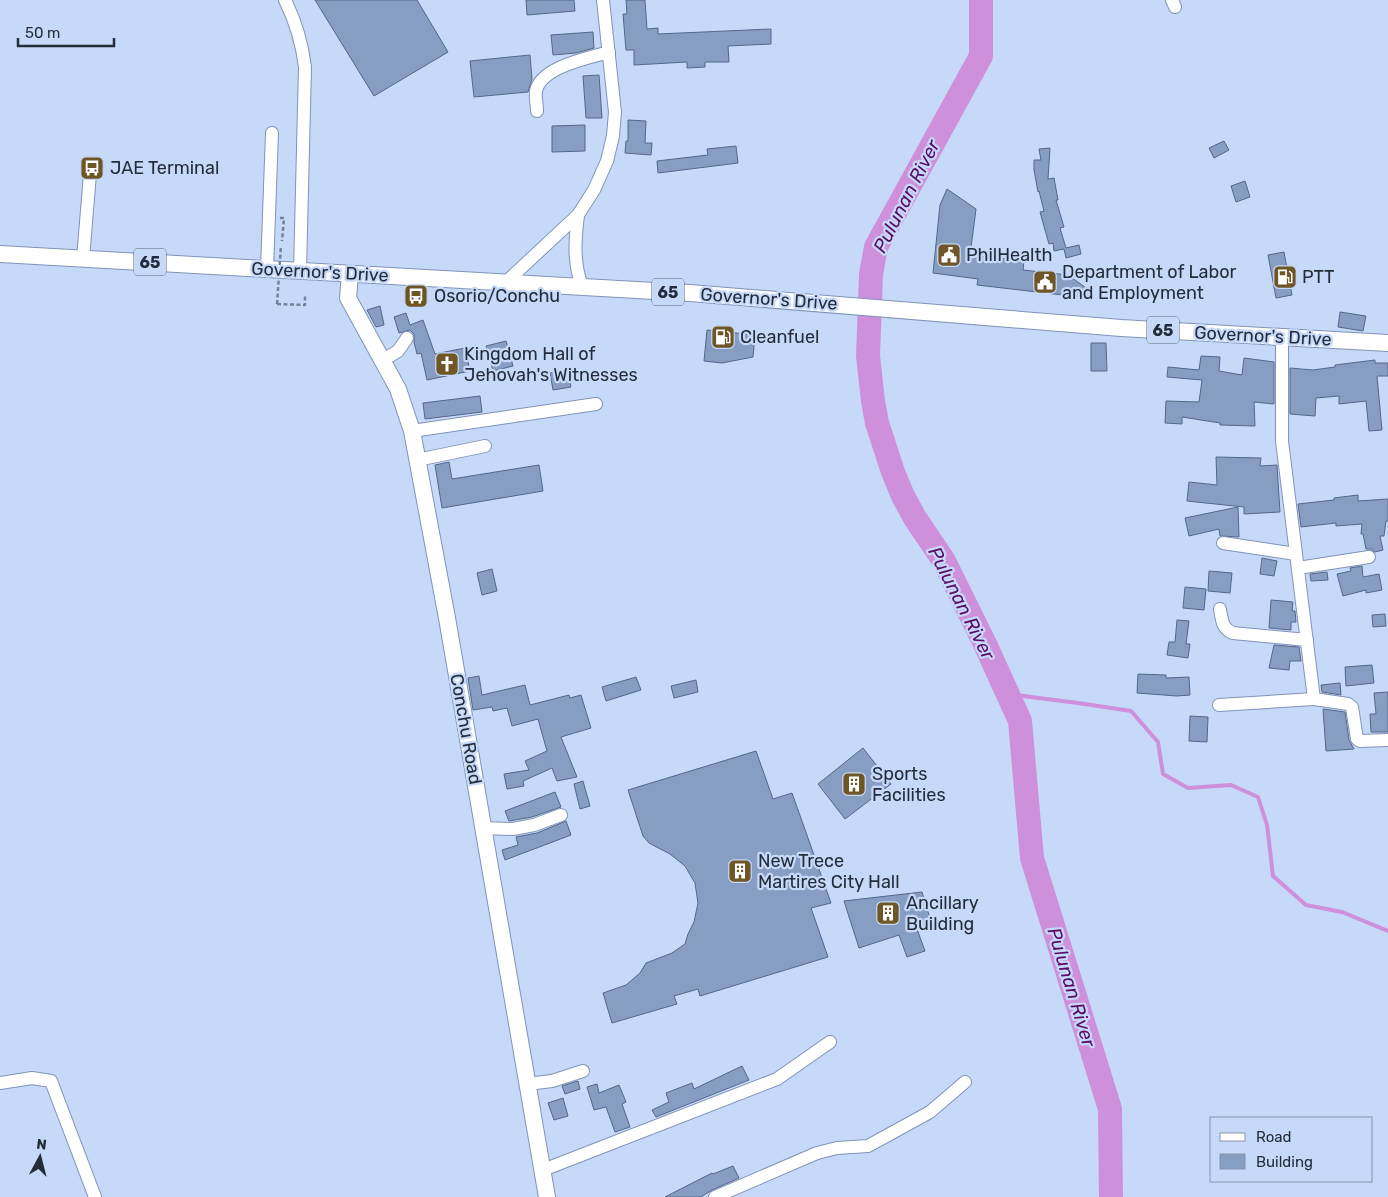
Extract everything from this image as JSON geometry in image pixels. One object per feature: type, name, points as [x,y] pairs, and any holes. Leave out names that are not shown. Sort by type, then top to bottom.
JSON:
[{"type":"main road","name":"Governor's Drive","points":[[0,254],[582,286],[939,312],[1121,328],[1388,343]]},
{"type":"main road","name":"Conchu Road","points":[[350,274],[348,298],[398,389],[412,431],[447,618],[547,1197]]},
{"type":"street","points":[[285,0],[294,18],[302,45],[304,67],[300,271]]},
{"type":"street","points":[[505,283],[578,215],[601,176],[611,149],[615,112],[603,0]]},
{"type":"street","points":[[538,111],[536,93],[540,82],[565,65],[609,52]]},
{"type":"street","points":[[267,269],[272,133]]},
{"type":"street","points":[[83,258],[90,174]]},
{"type":"street","points":[[578,215],[575,256],[582,286]]},
{"type":"street","points":[[1282,337],[1282,441],[1314,699]]},
{"type":"street","points":[[383,360],[398,351],[407,338]]},
{"type":"street","points":[[412,431],[596,404]]},
{"type":"street","points":[[417,460],[485,446]]},
{"type":"street","points":[[1223,543],[1296,554]]},
{"type":"street","points":[[1298,568],[1369,557]]},
{"type":"street","points":[[1220,609],[1223,626],[1229,632],[1307,640]]},
{"type":"street","points":[[1219,705],[1314,699],[1348,704],[1352,706],[1357,739],[1360,741],[1388,740]]},
{"type":"street","points":[[482,828],[513,829],[534,825],[560,815]]},
{"type":"street","points":[[542,1170],[777,1080],[830,1042]]},
{"type":"street","points":[[527,1084],[552,1081],[583,1071]]},
{"type":"street","points":[[0,1084],[32,1078],[51,1081],[95,1197]]},
{"type":"street","points":[[715,1197],[817,1153],[836,1148],[868,1146],[930,1112],[965,1082]]},
{"type":"path","points":[[284,218],[277,304],[305,305],[305,296]]},
{"type":"building","points":[[315,0],[417,0],[448,52],[374,96]]},
{"type":"building","points":[[526,0],[574,0],[575,11],[527,15]]},
{"type":"building","points":[[626,0],[645,0],[647,29],[658,28],[658,34],[771,29],[771,44],[728,46],[729,62],[705,62],[705,67],[687,68],[687,62],[634,65],[634,50],[626,50],[623,14],[627,14]]},
{"type":"building","points":[[593,32],[594,48],[576,53],[553,55],[551,35]]},
{"type":"building","points":[[530,55],[532,79],[528,92],[474,97],[470,61]]},
{"type":"building","points":[[599,75],[602,118],[586,118],[583,76]]},
{"type":"building","points":[[628,120],[646,121],[645,143],[652,143],[651,155],[625,153],[626,141],[628,141]]},
{"type":"building","points":[[585,125],[585,151],[552,152],[552,126]]},
{"type":"building","points":[[1224,141],[1229,150],[1214,158],[1209,148]]},
{"type":"building","points":[[736,146],[738,163],[658,173],[657,161],[708,155],[707,149]]},
{"type":"building","points":[[1050,148],[1048,179],[1054,178],[1058,200],[1056,200],[1064,227],[1060,228],[1066,248],[1079,245],[1081,254],[1066,258],[1064,249],[1054,251],[1053,243],[1049,244],[1040,212],[1044,211],[1038,192],[1034,160],[1041,160],[1039,149]]},
{"type":"building","points":[[1245,181],[1250,197],[1236,202],[1231,186]]},
{"type":"building","points":[[947,189],[976,209],[970,255],[1024,261],[1023,270],[1068,275],[1089,290],[1088,298],[977,285],[978,279],[933,273],[940,205]]},
{"type":"building","points":[[1284,252],[1292,295],[1276,298],[1268,255]]},
{"type":"building","points":[[380,306],[384,325],[376,327],[367,310]]},
{"type":"building","points":[[1340,312],[1366,316],[1363,331],[1338,327]]},
{"type":"building","points":[[406,313],[410,325],[423,320],[435,354],[465,348],[470,371],[427,380],[421,353],[417,354],[414,334],[410,330],[399,333],[394,317]]},
{"type":"building","points":[[707,330],[755,335],[753,357],[722,363],[704,361]]},
{"type":"building","points":[[506,341],[513,366],[493,371],[486,346]]},
{"type":"building","points":[[1091,343],[1106,343],[1107,371],[1091,371]]},
{"type":"building","points":[[1201,356],[1220,357],[1219,371],[1242,375],[1244,358],[1274,362],[1274,404],[1254,402],[1255,426],[1220,425],[1220,423],[1182,417],[1182,424],[1165,423],[1166,401],[1199,402],[1202,380],[1167,377],[1168,367],[1199,370]]},
{"type":"building","points":[[1375,360],[1375,363],[1388,363],[1388,376],[1377,376],[1382,430],[1369,431],[1366,401],[1339,404],[1339,396],[1316,398],[1315,416],[1290,414],[1290,368],[1313,370]]},
{"type":"building","points":[[568,370],[571,387],[553,390],[550,373]]},
{"type":"building","points":[[480,396],[482,412],[425,419],[423,403]]},
{"type":"building","points":[[1216,457],[1261,458],[1260,466],[1277,465],[1280,512],[1244,514],[1244,507],[1187,501],[1189,482],[1217,485]]},
{"type":"building","points":[[449,462],[452,479],[539,465],[543,491],[442,508],[435,465]]},
{"type":"building","points":[[1358,495],[1358,501],[1388,499],[1388,521],[1386,521],[1384,536],[1380,536],[1383,550],[1375,552],[1371,549],[1366,549],[1363,534],[1361,534],[1362,524],[1336,526],[1336,523],[1301,527],[1298,504]]},
{"type":"building","points":[[1238,507],[1239,537],[1220,536],[1219,529],[1189,536],[1185,518]]},
{"type":"building","points":[[1262,558],[1277,561],[1274,576],[1260,574]]},
{"type":"building","points":[[1362,566],[1363,577],[1379,574],[1382,590],[1366,593],[1366,590],[1343,596],[1337,574],[1351,571],[1350,568]]},
{"type":"building","points":[[492,569],[497,591],[482,595],[477,573]]},
{"type":"building","points":[[1209,571],[1232,573],[1230,593],[1208,591]]},
{"type":"building","points":[[1327,572],[1328,580],[1311,581],[1310,574]]},
{"type":"building","points":[[1185,587],[1206,589],[1204,610],[1183,608]]},
{"type":"building","points":[[1271,600],[1293,602],[1292,611],[1295,611],[1296,622],[1291,622],[1291,630],[1269,628]]},
{"type":"building","points":[[1385,614],[1386,626],[1373,627],[1372,615]]},
{"type":"building","points":[[1177,620],[1189,621],[1186,644],[1190,644],[1188,658],[1167,655],[1169,642],[1175,642]]},
{"type":"building","points":[[1274,645],[1299,647],[1301,661],[1290,661],[1289,670],[1269,668]]},
{"type":"building","points":[[1372,665],[1374,683],[1346,686],[1345,667]]},
{"type":"building","points":[[1138,674],[1166,675],[1166,678],[1189,677],[1190,695],[1137,693]]},
{"type":"building","points":[[479,676],[482,695],[525,685],[530,705],[569,695],[570,698],[581,695],[591,728],[561,737],[577,777],[557,781],[552,768],[523,781],[524,786],[507,789],[504,774],[529,770],[525,761],[547,751],[538,719],[512,726],[507,708],[493,711],[492,707],[473,710],[468,678]]},
{"type":"building","points":[[636,677],[641,690],[606,701],[602,687]]},
{"type":"building","points":[[696,680],[698,692],[674,698],[671,686]]},
{"type":"building","points":[[1340,683],[1341,695],[1322,692],[1321,685]]},
{"type":"building","points":[[1388,692],[1388,732],[1371,732],[1370,714],[1376,714],[1374,693]]},
{"type":"building","points":[[1323,709],[1345,712],[1349,740],[1354,749],[1326,751]]},
{"type":"building","points":[[1190,716],[1208,717],[1207,742],[1189,741]]},
{"type":"building","name":"Sports Facilities","points":[[863,748],[891,784],[845,819],[818,784]]},
{"type":"building","name":"New Trece Martires City Hall","points":[[756,751],[773,799],[792,793],[831,903],[811,908],[828,957],[700,996],[698,989],[674,996],[677,1004],[612,1023],[603,993],[626,985],[640,973],[646,963],[672,953],[685,944],[694,922],[698,903],[695,883],[685,866],[670,854],[649,843],[643,836],[628,790]]},
{"type":"building","points":[[583,781],[590,806],[580,809],[574,784]]},
{"type":"building","points":[[555,792],[561,807],[532,817],[509,821],[505,811]]},
{"type":"building","points":[[566,821],[571,835],[505,860],[502,850],[518,845],[516,837],[537,833]]},
{"type":"building","name":"Ancillary Building","points":[[922,892],[932,925],[917,929],[925,951],[907,957],[899,935],[859,948],[844,901]]},
{"type":"building","points":[[742,1066],[749,1080],[656,1117],[652,1110],[669,1102],[666,1093],[692,1083],[694,1089]]},
{"type":"building","points":[[578,1081],[580,1089],[565,1094],[562,1086]]},
{"type":"building","points":[[597,1084],[599,1093],[619,1085],[626,1102],[622,1104],[630,1127],[615,1132],[606,1107],[594,1110],[587,1087]]},
{"type":"building","points":[[563,1098],[568,1116],[554,1120],[548,1103]]},
{"type":"building","points":[[733,1166],[739,1178],[701,1197],[665,1197],[712,1173]]},
{"type":"waterway","name":"Pulunan River","points":[[981,0],[981,56],[876,247],[871,274],[868,356],[877,423],[893,472],[915,518],[944,561],[1020,721],[1032,858],[1110,1109],[1111,1197]]},
{"type":"waterway","points":[[1007,694],[1131,711],[1158,742],[1163,774],[1188,788],[1231,785],[1258,797],[1267,825],[1273,876],[1306,905],[1342,912],[1388,931]]},
{"type":"place","name":"JAE Terminal","points":[[92,168]]},
{"type":"place","name":"PhilHealth","points":[[949,255]]},
{"type":"place","name":"PTT","points":[[1285,277]]},
{"type":"place","name":"Department of Labor and Employment","points":[[1045,282]]},
{"type":"place","name":"Osorio/Conchu","points":[[416,296]]},
{"type":"place","name":"Cleanfuel","points":[[723,337]]},
{"type":"place","name":"Kingdom Hall of Jehovah's Witnesses","points":[[447,364]]},
{"type":"place","name":"Sports Facilities","points":[[854,784]]},
{"type":"place","name":"New Trece Martires City Hall","points":[[740,871]]},
{"type":"place","name":"Ancillary Building","points":[[888,913]]}]
